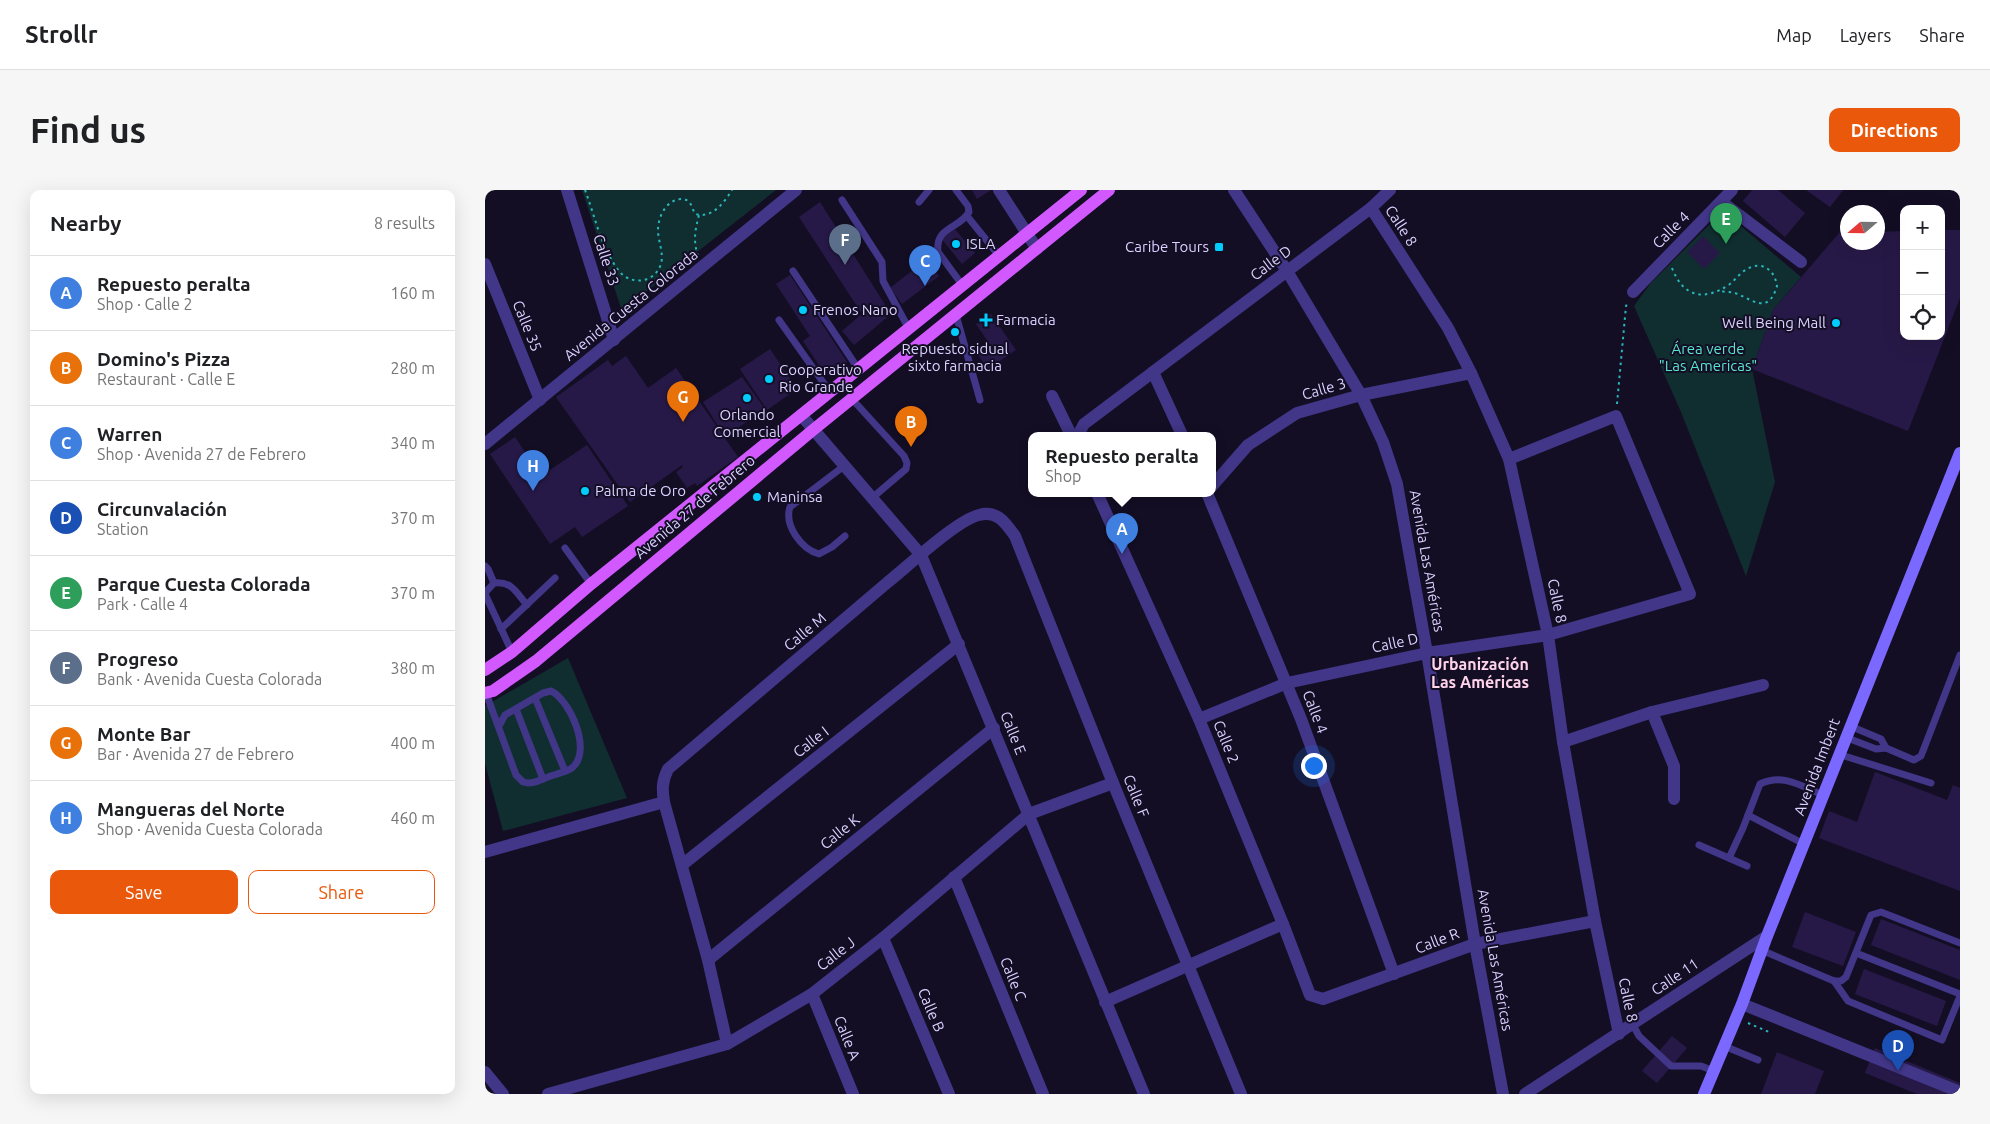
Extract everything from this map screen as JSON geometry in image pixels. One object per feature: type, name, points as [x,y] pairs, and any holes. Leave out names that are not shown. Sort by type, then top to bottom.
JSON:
[{"type":"main road","name":"Avenida 27 de Febrero","points":[[485,670],[513,652],[591,584],[783,432],[801,415],[1081,190]]},
{"type":"main road","name":"Avenida 27 de Febrero","points":[[486,693],[493,691],[536,661],[813,430],[1109,190]]},
{"type":"main road","name":"Avenida Imbert","points":[[1704,1094],[1742,1004],[1761,950],[1805,844],[1838,754],[1960,453]]},
{"type":"street","name":"Calle 33","points":[[567,190],[614,340]]},
{"type":"street","name":"Avenida Cuesta Colorada","points":[[485,444],[796,190]]},
{"type":"street","points":[[999,190],[1037,248]]},
{"type":"street","name":"Avenida Las Américas","points":[[1234,190],[1287,271],[1361,395],[1383,442],[1397,484],[1475,944],[1503,1094]]},
{"type":"street","name":"Calle D","points":[[1080,432],[1084,424],[1371,208],[1390,190]]},
{"type":"street","name":"Calle 4","points":[[1633,292],[1732,190]]},
{"type":"street","points":[[1722,202],[1801,262]]},
{"type":"street","name":"Calle 8","points":[[1371,208],[1448,328],[1471,373],[1509,459],[1548,636],[1563,742],[1595,921],[1619,1034]]},
{"type":"street","name":"Calle 35","points":[[485,264],[540,400]]},
{"type":"street","points":[[1153,372],[1181,432]]},
{"type":"street","name":"Calle 3","points":[[1216,481],[1248,445],[1297,413],[1361,395],[1471,373]]},
{"type":"street","points":[[1052,396],[1070,432]]},
{"type":"street","name":"Calle E","points":[[801,415],[921,555],[1144,1094]]},
{"type":"street","points":[[1509,459],[1616,416]]},
{"type":"street","name":"Calle D","points":[[1199,719],[1287,684],[1427,653],[1548,636],[1690,594],[1616,416]]},
{"type":"street","name":"Calle 2","points":[[1099,497],[1199,719],[1311,995],[1323,999]]},
{"type":"street","name":"Calle 4","points":[[1209,497],[1287,684],[1394,974]]},
{"type":"street","name":"Calle M","points":[[727,1044],[708,960],[664,802],[663,778],[668,769],[921,555],[969,517],[981,514],[997,515]]},
{"type":"street","name":"Calle F","points":[[997,515],[1015,536],[1113,783],[1241,1094]]},
{"type":"street","name":"Calle I","points":[[682,865],[959,644]]},
{"type":"street","points":[[1563,742],[1652,712],[1763,685]]},
{"type":"street","points":[[1652,712],[1674,766],[1674,799]]},
{"type":"street","name":"Calle K","points":[[708,960],[994,728]]},
{"type":"street","name":"Calle J","points":[[548,1094],[727,1044],[812,994],[883,938],[1029,814],[1113,783]]},
{"type":"street","points":[[485,852],[664,802]]},
{"type":"street","name":"Calle C","points":[[954,877],[1043,1094]]},
{"type":"street","name":"Calle R","points":[[1323,999],[1475,944],[1595,921]]},
{"type":"street","points":[[1105,1002],[1283,924]]},
{"type":"street","name":"Calle 11","points":[[1525,1094],[1767,936]]},
{"type":"street","name":"Calle B","points":[[883,938],[949,1094]]},
{"type":"street","name":"Calle A","points":[[812,994],[853,1094]]},
{"type":"street","points":[[1742,1004],[1960,1092]]},
{"type":"street","points":[[485,1072],[503,1094]]},
{"type":"lane","points":[[919,202],[929,190]]},
{"type":"lane","points":[[956,190],[968,206],[969,212],[967,216],[940,236],[938,252],[963,286]]},
{"type":"lane","points":[[842,200],[881,262],[883,282],[909,329]]},
{"type":"lane","points":[[967,216],[1000,257]]},
{"type":"lane","points":[[793,271],[859,370]]},
{"type":"lane","points":[[956,315],[980,400]]},
{"type":"lane","points":[[779,320],[830,392]]},
{"type":"lane","points":[[852,399],[904,456],[907,463],[907,470],[872,498]]},
{"type":"lane","points":[[844,466],[790,507],[787,515],[788,522],[810,551],[819,554],[832,547],[845,536]]},
{"type":"lane","points":[[565,548],[591,584]]},
{"type":"lane","points":[[485,566],[494,584]]},
{"type":"lane","points":[[501,629],[555,578]]},
{"type":"lane","points":[[513,652],[485,594],[494,584],[503,582],[511,586],[527,605]]},
{"type":"lane","points":[[1848,731],[1876,749],[1886,748],[1914,760],[1921,756],[1960,655]]},
{"type":"lane","points":[[486,693],[518,778],[523,782],[527,783],[543,779],[572,768],[581,754],[581,742],[570,714],[557,694],[551,691],[505,715],[499,726]]},
{"type":"lane","points":[[535,698],[565,771]]},
{"type":"lane","points":[[516,708],[543,779]]},
{"type":"lane","points":[[1848,731],[1881,739],[1886,748]]},
{"type":"lane","points":[[1838,754],[1931,783]]},
{"type":"lane","points":[[1729,858],[1759,784],[1781,778],[1823,795]]},
{"type":"lane","points":[[1748,815],[1805,844]]},
{"type":"lane","points":[[1699,845],[1747,866]]},
{"type":"lane","points":[[1761,950],[1834,981],[1841,981],[1846,977],[1871,915],[1881,912],[1960,943]]},
{"type":"lane","points":[[1834,981],[1848,1001],[1942,1040],[1960,995],[1856,953]]},
{"type":"lane","points":[[1633,1025],[1639,1036],[1671,1066],[1701,1066],[1714,1071]]},
{"type":"lane","points":[[1725,1046],[1758,1060]]},
{"type":"path","points":[[585,190],[612,262],[620,273],[635,282],[648,278],[659,268],[662,262],[658,230],[660,217],[671,203],[683,199],[691,202],[695,214],[699,215],[724,204],[732,190]]},
{"type":"path","points":[[699,215],[694,233],[694,242],[702,267]]},
{"type":"path","points":[[1668,256],[1679,284],[1688,292],[1702,294],[1719,290],[1732,283],[1745,269],[1759,265],[1764,266],[1774,274],[1777,286],[1771,298],[1760,304],[1731,292],[1719,290]]},
{"type":"path","points":[[1616,416],[1626,306],[1633,292]]},
{"type":"path","points":[[1736,1018],[1769,1032]]},
{"type":"green space","points":[[582,190],[776,190],[622,311]]},
{"type":"green space","name":"Área verde \"Las Americas\"","points":[[1723,211],[1801,277],[1773,310],[1752,369],[1775,482],[1746,576],[1681,412],[1634,306],[1650,284]]},
{"type":"green space","points":[[568,658],[627,798],[503,831],[485,763],[485,706]]},
{"type":"building","name":"ISLA","points":[[972,190],[991,190],[977,199]]},
{"type":"building","points":[[1752,190],[1778,190],[1805,213],[1785,237],[1743,201]]},
{"type":"building","points":[[1806,190],[1843,190],[1830,207]]},
{"type":"building","points":[[820,202],[891,314],[854,345],[842,331],[862,314],[799,217]]},
{"type":"building","name":"ISLA","points":[[954,228],[975,253],[962,264],[941,238]]},
{"type":"building","name":"Well Being Mall","points":[[1945,230],[1960,230],[1960,298],[1945,336]]},
{"type":"building","name":"Well Being Mall","points":[[1900,231],[1900,340],[1944,340],[1908,431],[1752,369],[1773,310],[1840,232],[1840,250],[1885,250],[1885,232]]},
{"type":"building","points":[[1703,236],[1720,253],[1704,269],[1687,252]]},
{"type":"building","points":[[927,259],[939,276],[902,304],[890,288]]},
{"type":"building","name":"Frenos Nano","points":[[790,275],[847,362],[826,376],[803,341],[810,336],[776,284]]},
{"type":"building","points":[[991,314],[1016,350],[988,369],[978,355],[991,346],[976,324]]},
{"type":"building","name":"Cooperativo Rio Grande","points":[[770,349],[797,389],[767,410],[740,369]]},
{"type":"building","points":[[626,356],[648,388],[676,368],[738,457],[697,486],[695,483],[687,488],[676,472],[683,467],[682,465],[630,502],[556,397],[608,360],[612,366]]},
{"type":"building","points":[[742,377],[765,409],[725,437],[703,402]]},
{"type":"building","points":[[515,437],[541,476],[587,445],[628,506],[582,537],[575,527],[550,544],[490,454]]},
{"type":"building","points":[[1875,772],[1947,800],[1953,785],[1960,788],[1960,891],[1819,838],[1829,811],[1857,822]]},
{"type":"building","points":[[1805,912],[1856,932],[1843,966],[1792,947]]},
{"type":"building","points":[[1881,919],[1960,950],[1960,980],[1871,945]]},
{"type":"building","points":[[1864,969],[1946,1001],[1937,1026],[1855,994]]},
{"type":"building","points":[[1672,1036],[1687,1048],[1657,1083],[1642,1071]]},
{"type":"building","points":[[1875,1048],[1960,1083],[1960,1094],[1917,1094],[1865,1073]]},
{"type":"building","points":[[1777,1052],[1824,1071],[1815,1094],[1761,1094]]},
{"type":"place","name":"ISLA","points":[[956,244]]},
{"type":"place","name":"Parque Cuesta Colorada","points":[[1726,244]]},
{"type":"place","name":"Caribe Tours","points":[[1219,247]]},
{"type":"place","name":"Progreso","points":[[845,265]]},
{"type":"place","name":"Warren","points":[[925,286]]},
{"type":"place","name":"Frenos Nano","points":[[803,310]]},
{"type":"place","name":"Farmacia","points":[[986,320]]},
{"type":"place","name":"Well Being Mall","points":[[1836,323]]},
{"type":"place","name":"Repuesto sidual sixto farmacia","points":[[955,332]]},
{"type":"place","name":"Cooperativo Rio Grande","points":[[769,379]]},
{"type":"place","name":"Orlando Comercial","points":[[747,398]]},
{"type":"place","name":"Monte Bar","points":[[683,422]]},
{"type":"place","name":"Domino's Pizza","points":[[911,447]]},
{"type":"place","name":"Mangueras del Norte","points":[[533,491]]},
{"type":"place","name":"Palma de Oro","points":[[585,491]]},
{"type":"place","name":"Maninsa","points":[[757,497]]},
{"type":"place","name":"Repuesto peralta","points":[[1122,554]]},
{"type":"place","name":"Circunvalación","points":[[1898,1071]]},
{"type":"district","name":"Urbanización Las Américas","points":[[1480,673]]}]
